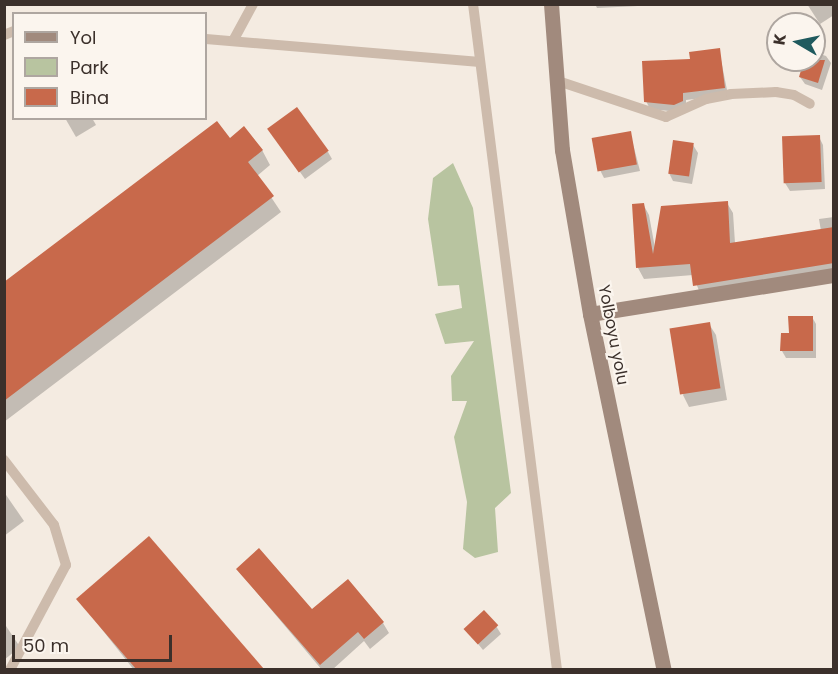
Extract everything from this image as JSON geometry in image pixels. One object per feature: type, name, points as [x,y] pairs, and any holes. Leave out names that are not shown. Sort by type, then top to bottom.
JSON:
[{"type":"main road","name":"Yolboyu yolu","points":[[551,4],[562,150],[590,314],[664,669]]},
{"type":"main road","points":[[590,314],[834,275]]},
{"type":"lane","points":[[233,41],[253,4]]},
{"type":"lane","points":[[473,4],[557,669]]},
{"type":"lane","points":[[207,39],[480,62]]},
{"type":"lane","points":[[555,80],[666,117],[706,99],[731,94],[776,92],[794,95],[810,104]]},
{"type":"lane","points":[[4,460],[54,525],[66,565],[10,669]]},
{"type":"green space","points":[[453,163],[473,208],[511,493],[495,508],[498,552],[475,558],[463,549],[467,502],[454,437],[467,401],[452,401],[451,376],[474,341],[445,344],[435,314],[462,308],[459,285],[438,286],[428,219],[433,178]]},
{"type":"building","points":[[720,48],[725,88],[683,93],[683,101],[674,105],[644,102],[642,61],[690,59],[689,52]]},
{"type":"building","points":[[800,72],[821,72],[818,83],[799,77]]},
{"type":"building","points":[[297,107],[329,151],[299,172],[267,129]]},
{"type":"building","points":[[217,121],[230,138],[244,126],[263,150],[248,162],[274,196],[4,401],[4,282]]},
{"type":"building","points":[[631,131],[637,164],[598,171],[592,138]]},
{"type":"building","points":[[820,135],[822,182],[784,183],[782,136]]},
{"type":"building","points":[[673,140],[694,143],[689,177],[668,174]]},
{"type":"building","points":[[728,201],[730,243],[834,227],[834,263],[693,286],[690,264],[636,268],[632,204],[644,203],[653,254],[661,206]]},
{"type":"building","points":[[788,316],[813,316],[813,351],[780,351],[781,333],[789,333]]},
{"type":"building","points":[[710,322],[720,388],[680,395],[670,328]]},
{"type":"building","points":[[149,536],[264,669],[136,669],[76,599]]},
{"type":"building","points":[[259,548],[312,609],[348,579],[384,622],[364,639],[358,632],[320,665],[236,569]]},
{"type":"building","points":[[484,610],[498,625],[478,644],[464,629]]}]
